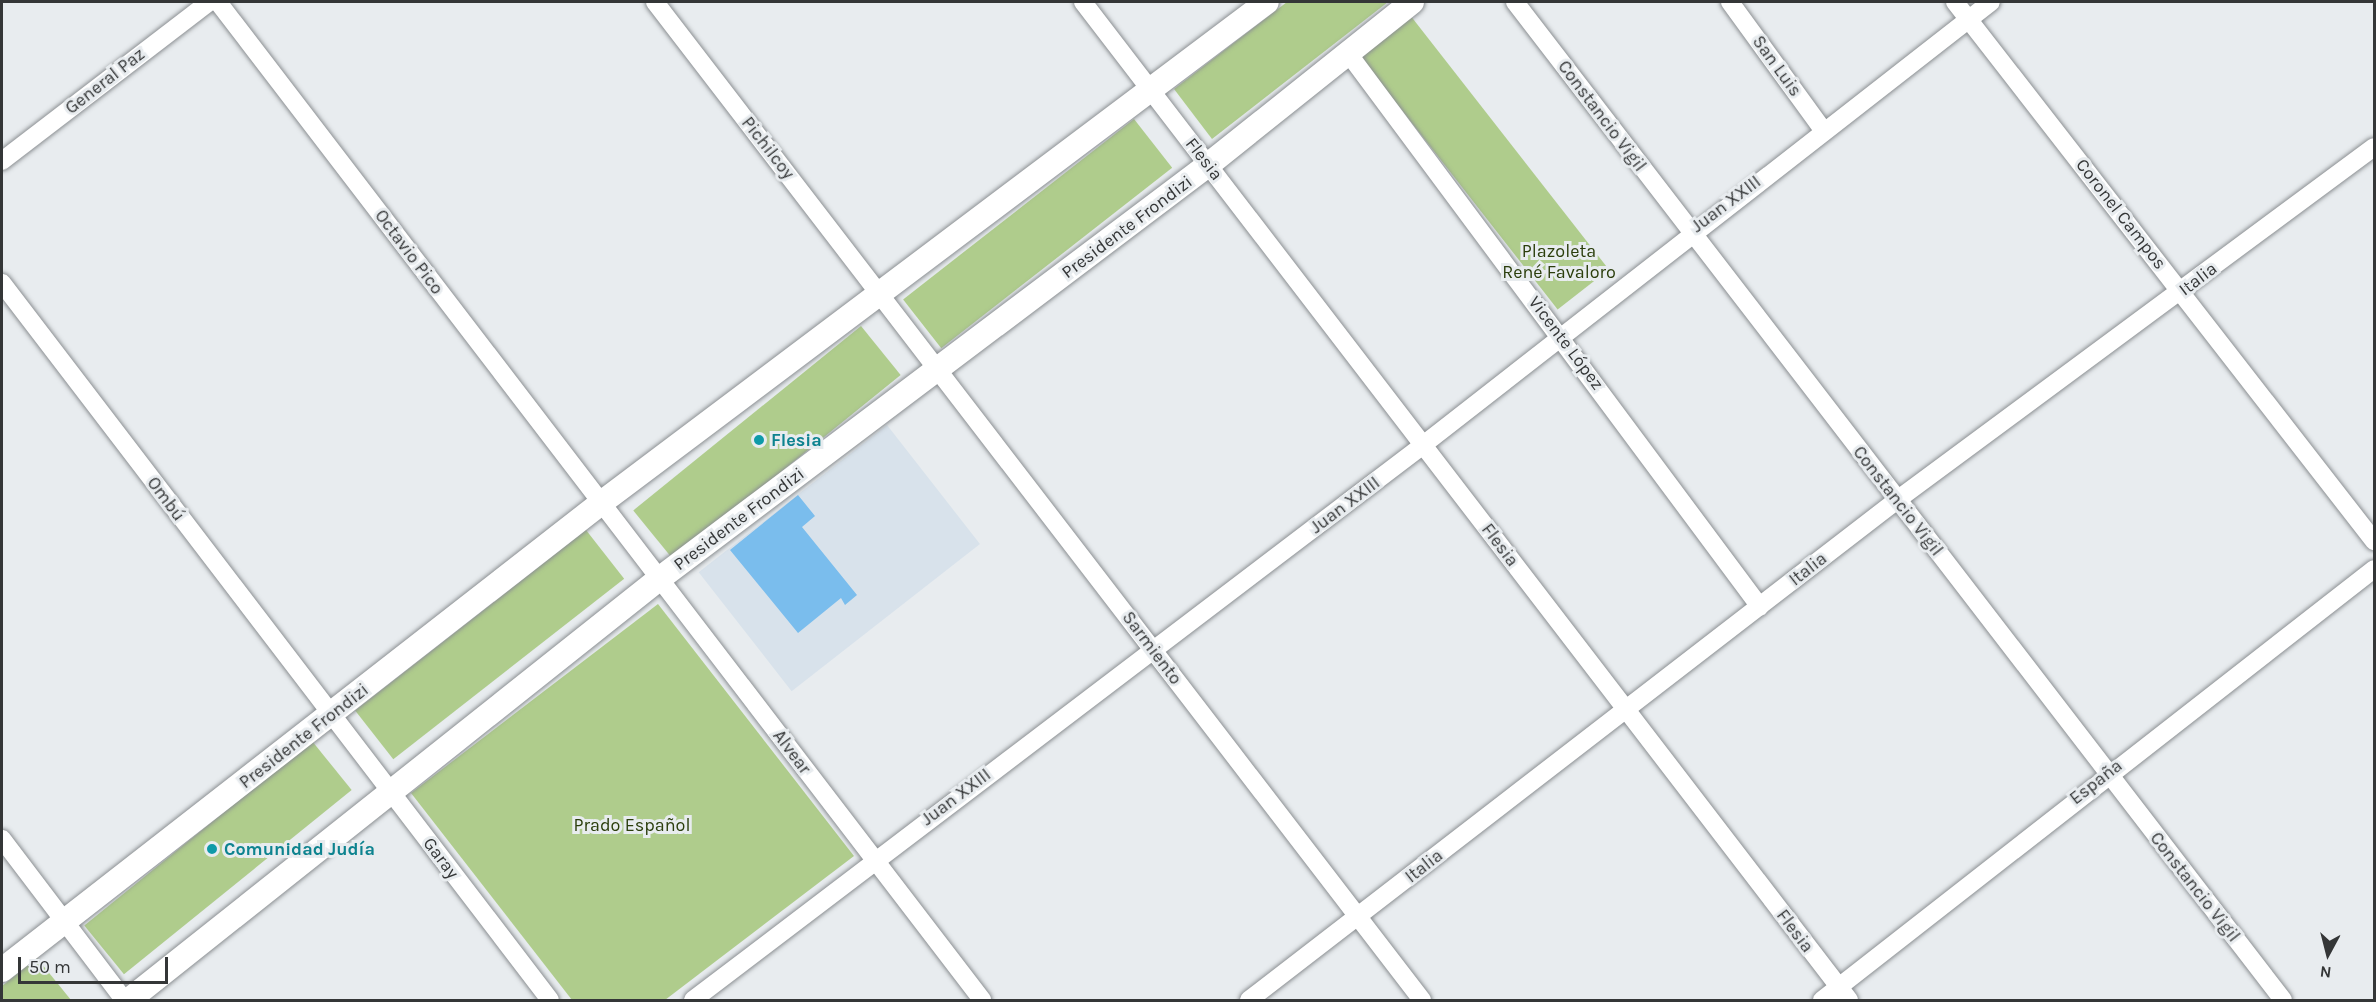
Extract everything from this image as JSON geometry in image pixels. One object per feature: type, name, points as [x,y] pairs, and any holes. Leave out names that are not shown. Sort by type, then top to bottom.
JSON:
[{"type":"main road","name":"Presidente Frondizi","points":[[2,970],[601,503],[881,295],[1267,2]]},
{"type":"main road","name":"Presidente Frondizi","points":[[129,1000],[389,790],[659,579],[1208,165],[1412,2]]},
{"type":"street","name":"General Paz","points":[[2,161],[209,2]]},
{"type":"street","name":"Octavio Pico","points":[[218,2],[601,503]]},
{"type":"street","name":"Pichilcoy","points":[[655,2],[881,295]]},
{"type":"street","name":"Flesia","points":[[1083,2],[1844,994]]},
{"type":"street","name":"Constancio Vigil","points":[[1515,2],[2283,1000]]},
{"type":"street","name":"San Luis","points":[[1730,2],[1823,130]]},
{"type":"street","name":"Coronel Campos","points":[[1955,2],[2374,541]]},
{"type":"street","name":"Juan XXIII","points":[[693,1000],[873,858],[1154,650],[1423,445],[1690,231],[1991,2]]},
{"type":"street","name":"Vicente López","points":[[1348,53],[1561,334],[1760,607]]},
{"type":"street","name":"Italia","points":[[1249,1000],[1897,500],[2374,147]]},
{"type":"street","name":"Ombú","points":[[2,283],[331,715]]},
{"type":"street","name":"Sarmiento","points":[[881,295],[1422,1000]]},
{"type":"street","name":"Alvear","points":[[601,503],[982,1000]]},
{"type":"street","name":"España","points":[[1822,1000],[1844,994],[2107,773],[2374,569]]},
{"type":"street","name":"Garay","points":[[331,715],[550,1000]]},
{"type":"street","points":[[2,838],[124,1000]]},
{"type":"shaded area","points":[[887,425],[980,544],[792,691],[699,572]]},
{"type":"green space","points":[[1287,2],[1388,2],[1212,139],[1174,89]]},
{"type":"green space","name":"Plazoleta René Favaloro","points":[[1410,15],[1609,270],[1558,310],[1359,55]]},
{"type":"green space","points":[[1134,119],[1172,168],[941,348],[903,299]]},
{"type":"green space","points":[[861,326],[901,375],[673,559],[633,510]]},
{"type":"green space","points":[[586,530],[624,579],[393,759],[355,710]]},
{"type":"green space","name":"Prado Español","points":[[658,604],[854,856],[665,1000],[572,1000],[411,793]]},
{"type":"green space","points":[[312,741],[352,790],[124,974],[84,925]]},
{"type":"green space","points":[[37,958],[71,1000],[2,1000],[2,986]]},
{"type":"building","points":[[798,495],[815,516],[802,527],[857,595],[845,605],[841,598],[798,633],[730,550]]},
{"type":"place","name":"Flesia","points":[[759,440]]},
{"type":"place","name":"Comunidad Judía","points":[[212,849]]}]
